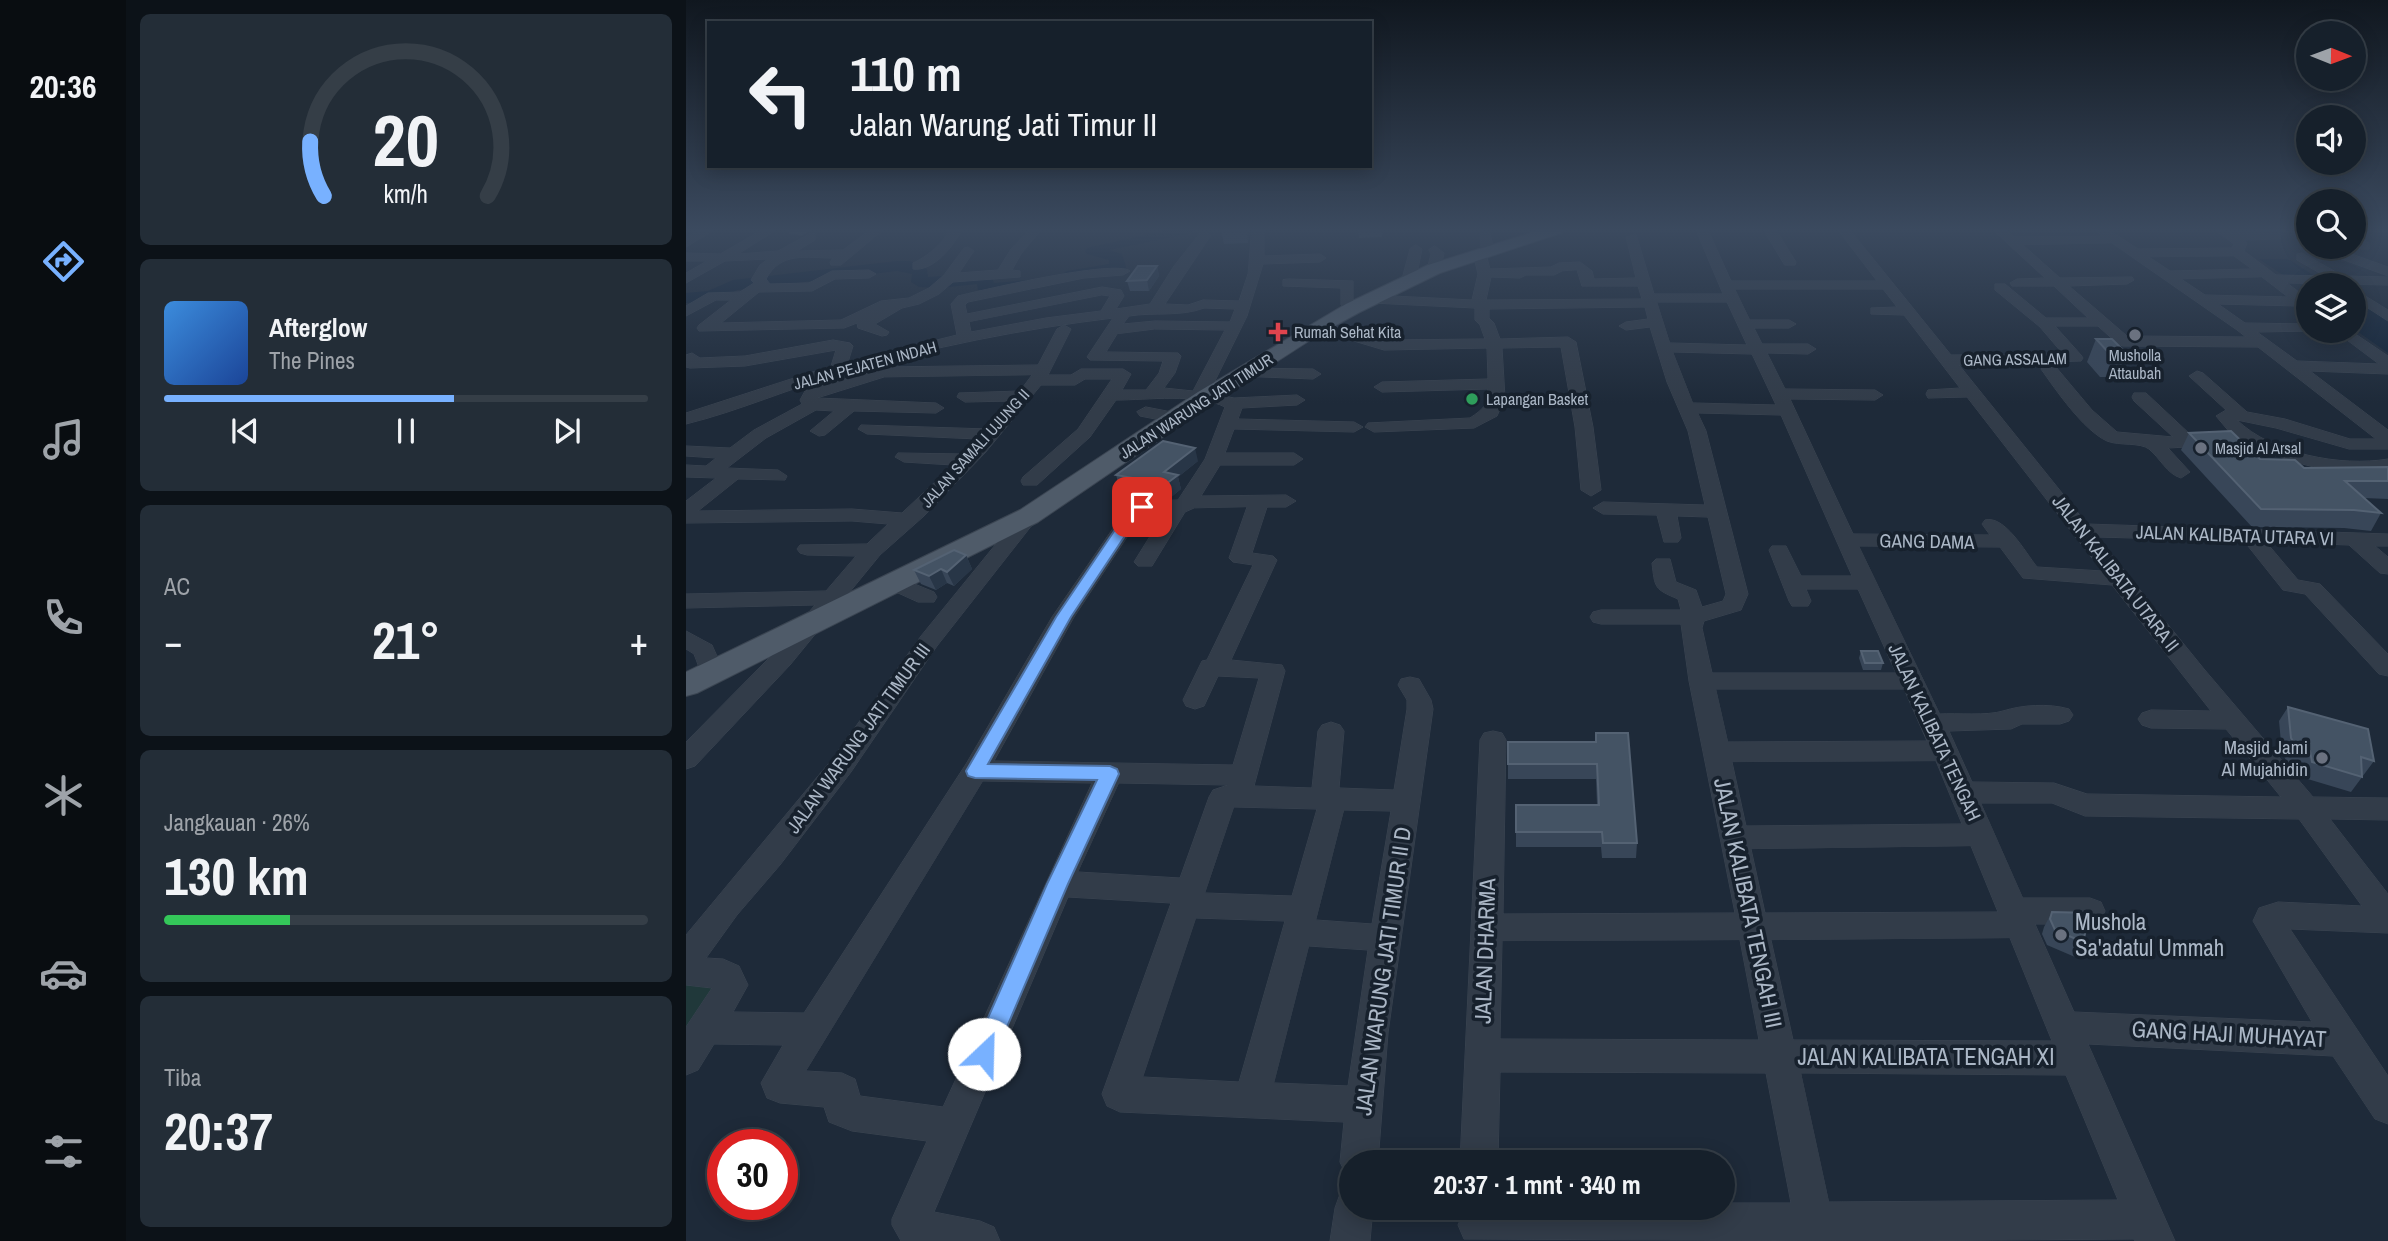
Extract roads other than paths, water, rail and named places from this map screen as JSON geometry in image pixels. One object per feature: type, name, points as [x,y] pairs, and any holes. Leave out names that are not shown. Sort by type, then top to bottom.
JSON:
[{"type":"main road","name":"JALAN WARUNG JATI TIMUR","points":[[699,679],[1029,516],[1176,418],[1202,396],[1244,373],[1358,299],[1386,288]]},
{"type":"street","points":[[686,312],[713,296],[746,288]]},
{"type":"street","points":[[752,288],[730,310],[703,327],[844,324],[886,304],[914,301],[937,288]]},
{"type":"street","points":[[1017,288],[963,299],[958,304],[965,338],[1046,322],[1155,308],[1189,309],[1203,304],[1239,317]]},
{"type":"street","points":[[1155,308],[1167,288]]},
{"type":"street","points":[[1202,396],[1221,348],[1239,317],[1251,288]]},
{"type":"street","points":[[1291,288],[1358,299],[1482,304],[1649,301],[1730,291],[1811,288]]},
{"type":"street","points":[[1374,427],[1474,423],[1491,412],[1497,398],[1494,343],[1488,323],[1482,320],[1480,288]]},
{"type":"street","points":[[1601,617],[1694,617],[1733,605],[1737,594],[1718,511],[1689,408],[1675,382],[1645,288]]},
{"type":"street","name":"JALAN KALIBATA TENGAH","points":[[1729,288],[1763,336],[1783,402],[1945,751],[2150,1230]]},
{"type":"street","name":"JALAN KALIBATA UTARA II","points":[[1889,288],[2307,809],[2388,918]]},
{"type":"street","points":[[2001,288],[2042,322],[2102,322]]},
{"type":"street","points":[[2064,288],[2123,341],[2262,342]]},
{"type":"street","points":[[2185,288],[2262,342],[2384,451]]},
{"type":"street","points":[[962,319],[1102,291],[1116,293],[1117,296],[1106,314]]},
{"type":"street","points":[[2201,299],[2296,304]]},
{"type":"street","points":[[2366,301],[2388,317]]},
{"type":"street","points":[[729,328],[689,357],[690,363],[745,361],[832,345],[856,344],[881,332],[863,324],[897,304]]},
{"type":"street","points":[[1876,311],[1908,311]]},
{"type":"street","points":[[1124,312],[1095,357],[1173,356],[1167,373],[1149,403]]},
{"type":"street","points":[[1210,320],[1239,317]]},
{"type":"street","points":[[1112,330],[1239,317]]},
{"type":"street","points":[[1626,326],[1657,322]]},
{"type":"street","name":"GANG ASSALAM","points":[[1947,360],[2075,358],[2042,322]]},
{"type":"street","points":[[1319,326],[1384,345],[1568,342],[1584,427],[1591,490]]},
{"type":"street","points":[[1138,356],[1152,327]]},
{"type":"street","points":[[2242,327],[2296,328]]},
{"type":"street","name":"JALAN SAMALI UJUNG II","points":[[686,759],[811,625],[830,598],[903,519],[917,512],[991,434],[1055,354],[1063,332],[1005,335]]},
{"type":"street","points":[[1665,347],[1763,336],[1808,349]]},
{"type":"street","name":"JALAN PEJATEN INDAH","points":[[686,419],[838,369],[965,338]]},
{"type":"street","points":[[2359,343],[2388,363]]},
{"type":"street","points":[[838,369],[845,346]]},
{"type":"street","points":[[2291,366],[2388,369]]},
{"type":"street","points":[[2049,369],[2111,436],[2151,442],[2245,438],[2297,458],[2332,466],[2364,469],[2384,451]]},
{"type":"street","points":[[811,403],[811,395],[883,372],[1039,375],[1075,380],[1081,374],[1125,374],[1107,405],[1084,433],[1030,481]]},
{"type":"street","points":[[1244,373],[1313,374]]},
{"type":"street","points":[[2197,376],[2235,410],[2349,444],[2384,451]]},
{"type":"street","points":[[1381,387],[1495,384]]},
{"type":"street","points":[[1934,394],[1972,392]]},
{"type":"street","points":[[1149,403],[1159,393],[1202,396],[1230,413],[1354,427]]},
{"type":"street","points":[[1111,395],[1149,403],[1176,418]]},
{"type":"street","points":[[1689,408],[1875,395]]},
{"type":"street","points":[[965,397],[1023,396]]},
{"type":"street","points":[[2140,397],[2188,442]]},
{"type":"street","points":[[1230,413],[1297,400]]},
{"type":"street","points":[[686,511],[761,434],[811,403],[849,407],[936,408]]},
{"type":"street","points":[[819,430],[849,407]]},
{"type":"street","points":[[2235,410],[2225,416],[2245,438]]},
{"type":"street","points":[[1145,562],[1214,459],[1230,413]]},
{"type":"street","points":[[1407,446],[1411,426]]},
{"type":"street","points":[[867,429],[991,434]]},
{"type":"street","points":[[2151,442],[2181,472]]},
{"type":"street","points":[[686,450],[778,476]]},
{"type":"street","points":[[904,457],[967,460]]},
{"type":"street","points":[[1214,459],[1293,459]]},
{"type":"street","points":[[686,471],[710,472],[734,464]]},
{"type":"street","points":[[952,1126],[852,1113],[842,1109],[842,1091],[780,1086],[784,1071],[975,771],[1063,617],[1134,512],[1142,507],[1286,501]]},
{"type":"street","points":[[1195,700],[1266,560],[1240,558],[1259,502]]},
{"type":"street","points":[[1603,508],[1718,511]]},
{"type":"street","points":[[1666,508],[1671,538]]},
{"type":"street","points":[[686,517],[852,515],[903,519]]},
{"type":"street","name":"JALAN WARUNG JATI TIMUR III","points":[[686,960],[726,906],[770,858],[850,754],[929,641],[1029,516]]},
{"type":"street","points":[[1992,524],[2031,573],[2120,579]]},
{"type":"street","name":"JALAN KALIBATA UTARA VI","points":[[2082,530],[2388,540]]},
{"type":"street","points":[[2251,537],[2291,585],[2312,589],[2388,668]]},
{"type":"street","name":"GANG DAMA","points":[[1846,540],[2008,541]]},
{"type":"street","points":[[2356,540],[2388,568]]},
{"type":"street","points":[[807,549],[874,550]]},
{"type":"street","points":[[1779,550],[1797,592],[1865,582]]},
{"type":"street","points":[[1663,563],[1666,586],[1688,595],[1694,617]]},
{"type":"street","points":[[895,583],[926,597]]},
{"type":"street","points":[[686,601],[830,598]]},
{"type":"street","name":"JALAN KALIBATA TENGAH III","points":[[1694,617],[1691,628],[1701,681],[1816,1232]]},
{"type":"street","points":[[686,638],[704,650],[699,679]]},
{"type":"street","points":[[1213,667],[1273,671],[1241,785],[1223,797],[1120,1094],[1365,1105]]},
{"type":"street","points":[[1701,681],[1912,681]]},
{"type":"street","points":[[1407,801],[1420,709],[1419,700],[1410,685]]},
{"type":"street","points":[[1932,723],[2011,720],[2015,715],[2060,715]]},
{"type":"street","points":[[2151,719],[2233,720]]},
{"type":"street","points":[[1252,1100],[1301,920],[1328,800],[1331,731]]},
{"type":"street","name":"JALAN DHARMA","points":[[1479,1150],[1493,740]]},
{"type":"street","points":[[1717,752],[1945,751]]},
{"type":"street","name":"JALAN WARUNG JATI TIMUR II D","points":[[975,771],[1110,774],[1241,785],[1328,800],[1407,801],[1384,938],[1360,1150]]},
{"type":"street","points":[[981,1241],[918,1229],[912,1225],[912,1219],[1058,884],[1110,774]]},
{"type":"street","points":[[1963,792],[2054,793],[2085,805],[2388,809]]},
{"type":"street","points":[[1733,838],[1982,835]]},
{"type":"street","points":[[1058,884],[1130,886],[1384,938]]},
{"type":"street","points":[[1485,928],[1752,926],[2016,918],[2090,911]]},
{"type":"street","name":"GANG HAJI MUHAYAT","points":[[2342,1040],[2268,921],[2270,917],[2278,915],[2388,918]]},
{"type":"street","points":[[686,971],[723,974],[732,980],[730,992],[686,1058]]},
{"type":"street","name":"GANG HAJI MUHAYAT","points":[[2062,1027],[2342,1040]]},
{"type":"street","points":[[707,1028],[811,1029]]},
{"type":"street","points":[[2342,1040],[2388,1106]]},
{"type":"street","name":"JALAN KALIBATA TENGAH XI","points":[[1482,1055],[2075,1058]]},
{"type":"street","points":[[1350,1241],[1353,1220]]},
{"type":"street","points":[[1478,1225],[1816,1232],[2150,1230]]},
{"type":"water","points":[[2366,305],[2388,321],[2388,353],[2366,337]]},
{"type":"waterway","points":[[686,298],[712,296],[727,288]]},
{"type":"waterway","points":[[990,288],[1011,288]]},
{"type":"place","name":"Rumah Sehat Kita","points":[[1278,332]]},
{"type":"place","name":"Musholla Attaubah","points":[[2135,335]]},
{"type":"place","name":"Lapangan Basket","points":[[1472,399]]},
{"type":"place","name":"Masjid Al Arsal","points":[[2201,448]]},
{"type":"place","name":"Masjid Jami Al Mujahidin","points":[[2322,758]]},
{"type":"place","name":"Mushola Sa'adatul Ummah","points":[[2061,935]]}]
